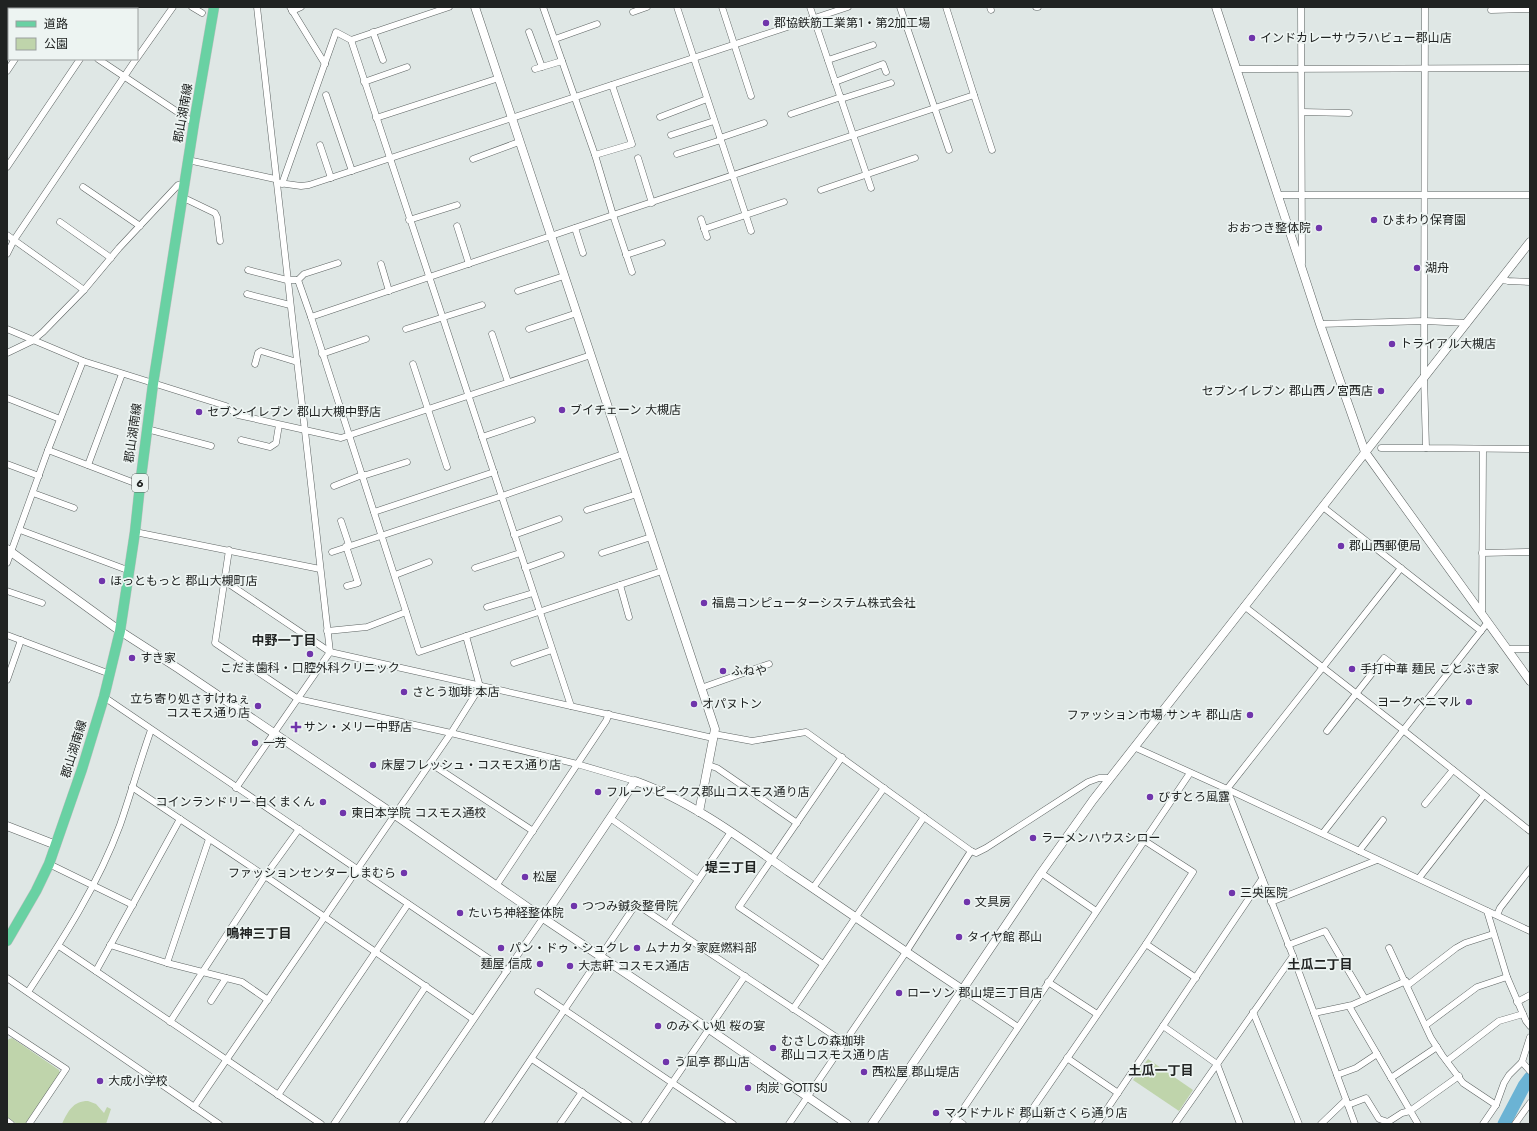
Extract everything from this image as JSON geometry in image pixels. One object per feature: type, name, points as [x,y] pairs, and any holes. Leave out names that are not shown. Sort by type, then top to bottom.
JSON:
[{"type":"main road","name":"郡山湖南線","points":[[7,941],[36,891],[56,845],[82,769],[104,697],[120,631],[136,532],[140,485],[153,384],[188,160],[214,7]]},
{"type":"street","points":[[138,57],[173,7]]},
{"type":"street","points":[[192,7],[202,13]]},
{"type":"street","points":[[236,788],[330,652],[257,7]]},
{"type":"street","points":[[301,7],[291,9],[325,64]]},
{"type":"street","points":[[351,40],[449,7]]},
{"type":"street","points":[[475,7],[715,729],[699,812]]},
{"type":"street","points":[[544,7],[595,155],[613,216],[632,272]]},
{"type":"street","points":[[633,12],[647,7]]},
{"type":"street","points":[[677,7],[751,231]]},
{"type":"street","points":[[722,7],[752,96]]},
{"type":"street","points":[[810,7],[871,188]]},
{"type":"street","points":[[188,160],[278,182],[301,186],[309,185],[848,7]]},
{"type":"street","points":[[900,7],[949,150]]},
{"type":"street","points":[[946,7],[992,150]]},
{"type":"street","points":[[1216,7],[1279,195],[1320,324],[1365,452],[1482,612],[1530,681]]},
{"type":"street","points":[[1301,7],[1302,268]]},
{"type":"street","points":[[1425,7],[1426,196],[1424,376],[1426,448]]},
{"type":"street","points":[[1491,10],[1530,9]]},
{"type":"street","points":[[554,39],[597,24]]},
{"type":"street","points":[[278,182],[325,64],[336,32],[351,40],[428,278],[571,706]]},
{"type":"street","points":[[373,32],[383,60]]},
{"type":"street","points":[[529,32],[538,68],[562,61]]},
{"type":"street","points":[[828,60],[874,45]]},
{"type":"street","points":[[7,71],[14,60]]},
{"type":"street","points":[[7,167],[79,60]]},
{"type":"street","points":[[99,60],[194,123]]},
{"type":"street","points":[[7,254],[14,240],[123,76],[135,60]]},
{"type":"street","points":[[835,82],[883,64],[886,72]]},
{"type":"street","points":[[364,82],[407,67]]},
{"type":"street","points":[[1236,69],[1425,67],[1530,68]]},
{"type":"street","points":[[376,118],[498,78]]},
{"type":"street","points":[[791,114],[890,83]]},
{"type":"street","points":[[595,155],[632,144],[612,85]]},
{"type":"street","points":[[326,95],[352,171]]},
{"type":"street","points":[[310,317],[974,95]]},
{"type":"street","points":[[660,117],[707,99]]},
{"type":"street","points":[[1302,112],[1349,113]]},
{"type":"street","points":[[671,135],[714,121]]},
{"type":"street","points":[[677,154],[764,123]]},
{"type":"street","points":[[473,158],[520,142]]},
{"type":"street","points":[[320,145],[330,178]]},
{"type":"street","points":[[638,158],[652,203]]},
{"type":"street","points":[[820,190],[915,158]]},
{"type":"street","points":[[7,353],[32,341],[43,332],[84,290],[111,258],[178,185],[184,185]]},
{"type":"street","points":[[83,187],[140,226]]},
{"type":"street","points":[[1279,195],[1530,195]]},
{"type":"street","points":[[182,198],[215,213],[217,217],[220,241]]},
{"type":"street","points":[[704,228],[784,202]]},
{"type":"street","points":[[409,220],[457,204]]},
{"type":"street","points":[[701,219],[707,237]]},
{"type":"street","points":[[60,222],[111,258]]},
{"type":"street","points":[[457,226],[469,264]]},
{"type":"street","points":[[575,228],[583,253]]},
{"type":"street","points":[[7,235],[84,290]]},
{"type":"street","points":[[872,1124],[1041,874],[1109,778],[1530,242]]},
{"type":"street","points":[[626,255],[662,243]]},
{"type":"street","points":[[248,270],[287,280],[298,280],[304,274],[338,263]]},
{"type":"street","points":[[381,264],[389,291]]},
{"type":"street","points":[[518,291],[564,276]]},
{"type":"street","points":[[1501,279],[1508,281],[1530,282]]},
{"type":"street","points":[[298,280],[420,652],[662,571]]},
{"type":"street","points":[[247,294],[290,305]]},
{"type":"street","points":[[406,329],[482,305]]},
{"type":"street","points":[[529,329],[577,313]]},
{"type":"street","points":[[1320,324],[1425,322],[1467,323]]},
{"type":"street","points":[[7,329],[32,341],[83,361],[226,406],[238,415],[338,438],[348,436],[591,355]]},
{"type":"street","points":[[492,334],[508,382]]},
{"type":"street","points":[[322,354],[366,339]]},
{"type":"street","points":[[255,364],[258,353],[261,351],[297,362]]},
{"type":"street","points":[[7,562],[9,550],[20,530],[48,450],[83,361]]},
{"type":"street","points":[[413,364],[447,467]]},
{"type":"street","points":[[88,465],[122,374]]},
{"type":"street","points":[[7,398],[60,419]]},
{"type":"street","points":[[482,437],[532,420]]},
{"type":"street","points":[[240,440],[270,447],[276,443],[279,425]]},
{"type":"street","points":[[147,429],[211,446]]},
{"type":"street","points":[[1381,448],[1530,449]]},
{"type":"street","points":[[1482,612],[1483,449]]},
{"type":"street","points":[[48,450],[140,485]]},
{"type":"street","points":[[332,552],[623,454]]},
{"type":"street","points":[[334,486],[362,475],[406,462]]},
{"type":"street","points":[[7,464],[39,476]]},
{"type":"street","points":[[374,512],[494,472]]},
{"type":"street","points":[[33,492],[74,508]]},
{"type":"street","points":[[587,510],[636,494]]},
{"type":"street","points":[[1323,507],[1481,632]]},
{"type":"street","points":[[514,535],[559,519]]},
{"type":"street","points":[[341,521],[358,583],[347,586]]},
{"type":"street","points":[[20,530],[130,571]]},
{"type":"street","points":[[136,532],[320,569]]},
{"type":"street","points":[[602,553],[651,538]]},
{"type":"street","points":[[9,550],[120,631],[179,669],[543,918],[709,1028],[847,1124]]},
{"type":"street","points":[[229,550],[215,642],[298,699],[451,733],[577,764],[646,785],[699,812],[731,832],[1018,1027]]},
{"type":"street","points":[[1482,553],[1530,552]]},
{"type":"street","points":[[475,568],[520,553]]},
{"type":"street","points":[[525,568],[561,555]]},
{"type":"street","points":[[394,575],[430,562]]},
{"type":"street","points":[[1227,789],[1401,568]]},
{"type":"street","points":[[224,582],[330,652],[480,687],[713,736],[752,741],[806,732],[971,851],[976,852],[986,848],[1088,782],[1099,778],[1109,778]]},
{"type":"street","points":[[620,584],[629,617]]},
{"type":"street","points":[[7,591],[42,603]]},
{"type":"street","points":[[487,607],[533,593]]},
{"type":"street","points":[[1244,606],[1530,831]]},
{"type":"street","points":[[327,631],[367,627],[406,612]]},
{"type":"street","points":[[1323,833],[1488,622]]},
{"type":"street","points":[[7,635],[110,674]]},
{"type":"street","points":[[194,1107],[451,733],[480,687],[466,636]]},
{"type":"street","points":[[7,680],[21,640]]},
{"type":"street","points":[[1507,649],[1530,650]]},
{"type":"street","points":[[514,663],[552,650]]},
{"type":"street","points":[[1327,731],[1384,658],[1400,670]]},
{"type":"street","points":[[701,688],[769,664]]},
{"type":"street","points":[[104,697],[507,971]]},
{"type":"street","points":[[496,886],[606,721],[609,714]]},
{"type":"street","points":[[28,992],[59,946],[93,885],[120,825],[151,730]]},
{"type":"street","points":[[1134,747],[1323,833],[1377,860],[1420,878],[1530,931]]},
{"type":"street","points":[[823,964],[739,908],[842,757]]},
{"type":"street","points":[[430,763],[533,831]]},
{"type":"street","points":[[708,765],[717,768],[797,823]]},
{"type":"street","points":[[1426,804],[1453,770]]},
{"type":"street","points":[[963,1124],[955,1122],[1190,773]]},
{"type":"street","points":[[402,1124],[635,781]]},
{"type":"street","points":[[132,787],[265,876],[473,1019]]},
{"type":"street","points":[[814,888],[884,788]]},
{"type":"street","points":[[1227,789],[1293,956],[1355,1124]]},
{"type":"street","points":[[1420,878],[1484,795]]},
{"type":"street","points":[[793,1009],[924,817]]},
{"type":"street","points":[[610,818],[698,880]]},
{"type":"street","points":[[96,971],[180,819]]},
{"type":"street","points":[[1359,851],[1383,820]]},
{"type":"street","points":[[7,826],[56,845]]},
{"type":"street","points":[[170,1022],[265,876],[299,829]]},
{"type":"street","points":[[668,924],[731,832]]},
{"type":"street","points":[[167,963],[209,839]]},
{"type":"street","points":[[1022,1124],[1096,1014],[1146,944],[1193,872],[1145,841]]},
{"type":"street","points":[[789,1124],[906,952],[971,851]]},
{"type":"street","points":[[1271,902],[1377,860]]},
{"type":"street","points":[[49,864],[133,905]]},
{"type":"street","points":[[1496,915],[1530,869]]},
{"type":"street","points":[[1041,874],[1096,911]]},
{"type":"street","points":[[1098,1124],[1262,879]]},
{"type":"street","points":[[278,1095],[408,904]]},
{"type":"street","points":[[487,1124],[636,904],[844,1043]]},
{"type":"street","points":[[1487,911],[1507,977],[1517,1002],[1530,1026]]},
{"type":"street","points":[[1288,945],[1325,931],[1365,999]]},
{"type":"street","points":[[1314,1013],[1349,1006],[1407,983],[1456,948],[1465,943],[1493,934]]},
{"type":"street","points":[[1146,944],[1196,978]]},
{"type":"street","points":[[110,945],[167,963],[242,982],[268,1000]]},
{"type":"street","points":[[59,946],[321,1124]]},
{"type":"street","points":[[1389,948],[1437,1047],[1464,1083],[1496,1105]]},
{"type":"street","points":[[1175,1124],[1293,956]]},
{"type":"street","points":[[644,1124],[745,976]]},
{"type":"street","points":[[1426,1025],[1477,987],[1507,977]]},
{"type":"street","points":[[7,978],[220,1124]]},
{"type":"street","points":[[210,1001],[226,978]]},
{"type":"street","points":[[1048,982],[1096,1014]]},
{"type":"street","points":[[334,1124],[426,986]]},
{"type":"street","points":[[538,992],[733,1124]]},
{"type":"street","points":[[1517,1002],[1530,995]]},
{"type":"street","points":[[1349,1006],[1418,1124]]},
{"type":"street","points":[[1253,1012],[1299,1124]]},
{"type":"street","points":[[1447,1061],[1499,1021],[1523,1014]]},
{"type":"street","points":[[1163,1026],[1217,1064],[1238,1123]]},
{"type":"street","points":[[8,1032],[66,1070],[29,1124]]},
{"type":"street","points":[[1483,1124],[1496,1105],[1504,1083],[1509,1075],[1522,1062],[1530,1037]]},
{"type":"street","points":[[1391,1078],[1437,1047]]},
{"type":"street","points":[[1337,1075],[1356,1068],[1377,1054]]},
{"type":"street","points":[[1067,1058],[1118,1093]]},
{"type":"street","points":[[532,1059],[629,1124]]},
{"type":"street","points":[[1522,1062],[1530,1071]]},
{"type":"street","points":[[1321,1124],[1347,1102],[1366,1098],[1379,1119],[1388,1122],[1402,1113],[1410,1111],[1459,1076]]},
{"type":"street","points":[[560,1124],[582,1092]]},
{"type":"street","points":[[1515,1124],[1530,1103]]},
{"type":"street","points":[[7,1121],[11,1124]]},
{"type":"green space","points":[[12,1038],[59,1070],[60,1073],[25,1124],[17,1124],[7,1117],[7,1041]]},
{"type":"green space","points":[[1148,1059],[1193,1090],[1179,1111],[1133,1080]]},
{"type":"green space","points":[[83,1101],[96,1104],[104,1113],[107,1107],[111,1109],[106,1124],[62,1124],[66,1115],[75,1105]]},
{"type":"waterway","points":[[1504,1124],[1524,1086],[1530,1078]]},
{"type":"place","name":"郡協鉄筋工業第1・第2加工場","points":[[766,23]]},
{"type":"place","name":"インドカレーサウラハビュー郡山店","points":[[1252,38]]},
{"type":"place","name":"ひまわり保育園","points":[[1374,220]]},
{"type":"place","name":"おおつき整体院","points":[[1319,228]]},
{"type":"place","name":"湖舟","points":[[1417,268]]},
{"type":"place","name":"トライアル大槻店","points":[[1392,344]]},
{"type":"place","name":"セブンイレブン 郡山西ノ宮西店","points":[[1381,391]]},
{"type":"place","name":"ブイチェーン 大槻店","points":[[562,410]]},
{"type":"place","name":"セブン-イレブン 郡山大槻中野店","points":[[199,412]]},
{"type":"place","name":"郡山西郵便局","points":[[1341,546]]},
{"type":"place","name":"ほっともっと 郡山大槻町店","points":[[102,581]]},
{"type":"place","name":"福島コンピューターシステム株式会社","points":[[704,603]]},
{"type":"place","name":"こだま歯科・口腔外科クリニック","points":[[310,654]]},
{"type":"place","name":"すき家","points":[[132,658]]},
{"type":"place","name":"手打中華 麺民 ことぶき家","points":[[1352,669]]},
{"type":"place","name":"ふねや","points":[[723,671]]},
{"type":"place","name":"さとう珈琲 本店","points":[[404,692]]},
{"type":"place","name":"ヨークベニマル","points":[[1469,702]]},
{"type":"place","name":"オパヌトン","points":[[694,704]]},
{"type":"place","name":"立ち寄り処さすけねぇ コスモス通り店","points":[[258,706]]},
{"type":"place","name":"ファッション市場 サンキ 郡山店","points":[[1250,715]]},
{"type":"place","name":"サン・メリー中野店","points":[[296,727]]},
{"type":"place","name":"一芳","points":[[255,743]]},
{"type":"place","name":"床屋フレッシュ・コスモス通り店","points":[[373,765]]},
{"type":"place","name":"フルーツピークス郡山コスモス通り店","points":[[598,792]]},
{"type":"place","name":"びすとろ風露","points":[[1150,797]]},
{"type":"place","name":"コインランドリー 白くまくん","points":[[323,802]]},
{"type":"place","name":"東日本学院 コスモス通校","points":[[343,813]]},
{"type":"place","name":"ラーメンハウスシロー","points":[[1033,838]]},
{"type":"place","name":"ファッションセンターしまむら","points":[[404,873]]},
{"type":"place","name":"松屋","points":[[525,877]]},
{"type":"place","name":"三央医院","points":[[1232,893]]},
{"type":"place","name":"文具房","points":[[967,902]]},
{"type":"place","name":"つつみ鍼灸整骨院","points":[[574,906]]},
{"type":"place","name":"たいち神経整体院","points":[[460,913]]},
{"type":"place","name":"タイヤ館 郡山","points":[[959,937]]},
{"type":"place","name":"パン・ドゥ・シュクレ","points":[[501,948]]},
{"type":"place","name":"ムナカタ 家庭燃料部","points":[[637,948]]},
{"type":"place","name":"麺屋 信成","points":[[540,964]]},
{"type":"place","name":"大志軒 コスモス通店","points":[[570,966]]},
{"type":"place","name":"ローソン 郡山堤三丁目店","points":[[899,993]]},
{"type":"place","name":"のみくい処 桜の宴","points":[[658,1026]]},
{"type":"place","name":"むさしの森珈琲 郡山コスモス通り店","points":[[773,1048]]},
{"type":"place","name":"う凪亭 郡山店","points":[[666,1062]]},
{"type":"place","name":"西松屋 郡山堤店","points":[[864,1072]]},
{"type":"place","name":"大成小学校","points":[[100,1081]]},
{"type":"place","name":"肉炭 GOTTSU","points":[[748,1088]]},
{"type":"place","name":"マクドナルド 郡山新さくら通り店","points":[[936,1113]]},
{"type":"district","name":"中野一丁目","points":[[284,640]]},
{"type":"district","name":"堤三丁目","points":[[731,867]]},
{"type":"district","name":"鳴神三丁目","points":[[259,933]]},
{"type":"district","name":"土瓜二丁目","points":[[1320,964]]},
{"type":"district","name":"土瓜一丁目","points":[[1161,1070]]}]
